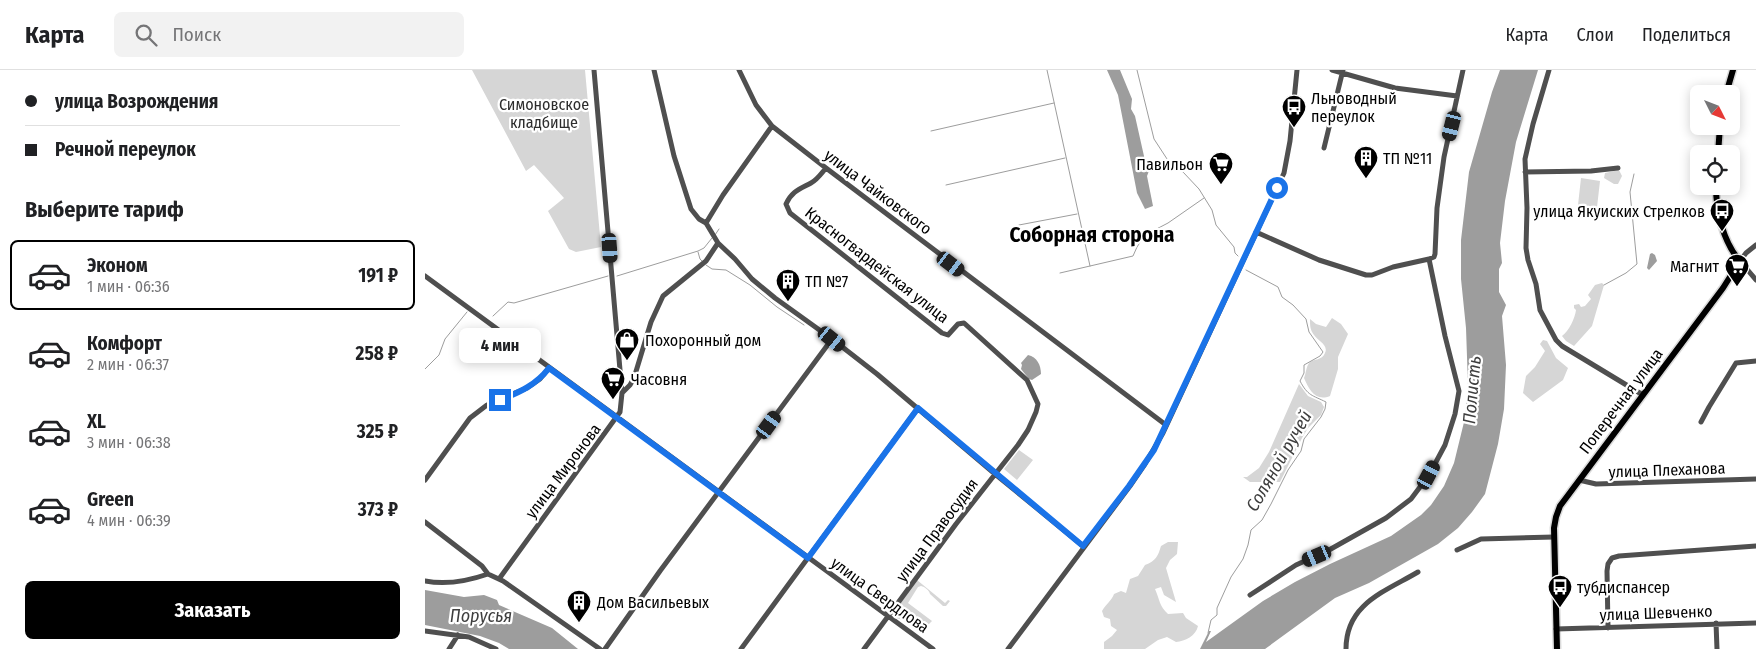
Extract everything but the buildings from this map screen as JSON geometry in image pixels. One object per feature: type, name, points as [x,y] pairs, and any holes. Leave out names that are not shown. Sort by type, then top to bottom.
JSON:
[{"type":"main road","points":[[1729,85],[1733,70]]},
{"type":"main road","points":[[1716,195],[1717,208],[1726,237],[1733,253],[1740,260]]},
{"type":"main road","name":"Поперечная улица","points":[[1557,649],[1554,537],[1557,512],[1565,498],[1723,288],[1740,260]]},
{"type":"street","name":"улица Миронова","points":[[499,579],[617,418],[622,406],[594,70]]},
{"type":"street","points":[[654,70],[675,156],[691,209],[694,214],[706,223],[718,243],[752,279],[832,339],[918,408],[1083,546]]},
{"type":"street","name":"улица Чайковского","points":[[739,70],[756,105],[772,126],[1166,425]]},
{"type":"street","points":[[1008,649],[1145,464],[1166,425],[1284,173],[1297,70]]},
{"type":"street","points":[[1332,70],[1343,71],[1395,88],[1457,96]]},
{"type":"street","points":[[1255,232],[1319,260],[1366,275],[1372,275],[1393,267],[1434,257],[1437,208],[1444,157],[1463,70]]},
{"type":"street","points":[[1549,70],[1525,160],[1527,256],[1535,278],[1540,310],[1553,336],[1562,346],[1643,395]]},
{"type":"street","points":[[1324,148],[1343,71]]},
{"type":"street","points":[[706,223],[772,126]]},
{"type":"street","name":"Красногвардейская улица","points":[[825,168],[816,179],[800,187],[789,197],[786,204],[791,213],[942,333],[948,335],[958,324],[964,323],[1016,370],[1031,387],[1038,404],[1035,418],[1018,445],[995,474]]},
{"type":"street","points":[[1525,172],[1591,171],[1617,168]]},
{"type":"street","points":[[621,393],[631,385],[634,378],[647,332],[659,302],[663,296],[706,261],[718,243]]},
{"type":"street","points":[[1756,246],[1740,260],[1756,280]]},
{"type":"street","points":[[1250,595],[1296,565],[1329,550],[1386,518],[1411,499],[1429,475],[1445,445],[1455,414],[1459,391],[1443,328],[1429,259]]},
{"type":"street","name":"улица Свердлова","points":[[425,276],[933,649]]},
{"type":"street","points":[[605,649],[660,571],[832,339]]},
{"type":"street","points":[[1701,422],[1737,363],[1756,361]]},
{"type":"street","points":[[425,480],[474,414],[487,405],[527,388],[540,379],[549,368]]},
{"type":"street","points":[[741,649],[918,408]]},
{"type":"street","name":"улица Правосудия","points":[[865,649],[995,474]]},
{"type":"street","name":"улица Плеханова","points":[[1579,480],[1596,484],[1756,479]]},
{"type":"street","points":[[425,522],[482,566],[489,574],[600,649]]},
{"type":"street","points":[[1457,550],[1481,539],[1554,537]]},
{"type":"street","points":[[1608,628],[1607,571],[1608,564],[1612,558],[1756,546]]},
{"type":"street","points":[[1346,649],[1348,630],[1353,616],[1375,597],[1418,572]]},
{"type":"street","points":[[425,581],[435,583],[467,581],[489,574]]},
{"type":"street","points":[[1716,623],[1717,649]]},
{"type":"street","name":"улица Шевченко","points":[[1556,629],[1756,623]]},
{"type":"street","points":[[425,631],[479,640],[495,649]]},
{"type":"street","points":[[449,649],[458,635]]},
{"type":"green space","name":"Симоновское кладбище","points":[[472,70],[585,70],[601,247],[576,252],[569,249],[548,211],[564,198],[534,165],[526,171]]},
{"type":"green space","points":[[1619,170],[1622,176],[1618,184],[1614,184],[1604,178],[1605,173]]},
{"type":"green space","points":[[1581,178],[1600,181],[1596,216],[1577,214]]},
{"type":"green space","points":[[1602,283],[1604,285],[1592,326],[1574,346],[1562,336],[1573,320],[1576,310],[1574,305],[1585,306],[1591,299],[1588,295],[1595,285]]},
{"type":"green space","points":[[1332,318],[1341,324],[1348,334],[1338,357],[1338,369],[1330,396],[1320,397],[1310,390],[1304,378],[1309,363],[1324,356],[1326,350],[1324,345],[1315,337],[1310,325],[1310,319],[1316,324],[1326,327]]},
{"type":"green space","points":[[1543,340],[1547,341],[1556,358],[1568,368],[1563,380],[1533,402],[1523,393],[1526,376],[1535,367],[1545,351],[1540,344]]},
{"type":"green space","points":[[1299,384],[1308,396],[1321,402],[1324,407],[1321,415],[1308,428],[1280,482],[1250,482],[1243,477],[1247,477],[1259,468],[1269,452]]},
{"type":"green space","points":[[1019,450],[1033,460],[1017,480],[1004,469]]},
{"type":"green space","points":[[1168,542],[1178,542],[1177,554],[1170,560],[1166,568],[1176,602],[1164,595],[1161,587],[1155,589],[1161,605],[1168,614],[1183,613],[1186,618],[1198,626],[1197,630],[1193,635],[1183,640],[1176,642],[1167,637],[1158,640],[1145,649],[1104,649],[1104,642],[1117,630],[1111,626],[1110,619],[1104,617],[1102,611],[1114,594],[1121,591],[1126,593],[1130,579],[1138,576],[1145,565],[1156,558],[1161,546]]},
{"type":"green space","points":[[917,580],[945,603],[948,600],[950,601],[946,606],[943,606],[927,589],[921,586],[918,587],[908,603],[932,621],[927,626],[925,621],[911,620],[910,624],[895,618],[892,614]]},
{"type":"water","points":[[1107,70],[1120,70],[1132,99],[1131,109],[1135,116],[1149,171],[1147,176],[1153,206],[1145,209],[1137,193],[1118,95]]},
{"type":"water","name":"Полисть","points":[[1500,70],[1538,70],[1516,142],[1505,201],[1500,243],[1502,263],[1499,269],[1499,292],[1506,305],[1502,316],[1506,365],[1504,409],[1498,444],[1485,494],[1458,528],[1438,544],[1369,583],[1335,598],[1265,649],[1200,649],[1209,631],[1211,631],[1206,642],[1263,601],[1295,582],[1391,536],[1421,515],[1431,505],[1444,486],[1454,463],[1465,418],[1468,386],[1466,328],[1461,279],[1461,240],[1469,172]]},
{"type":"water","points":[[1652,253],[1657,261],[1649,270],[1647,268],[1650,254]]},
{"type":"water","points":[[1028,355],[1036,360],[1041,371],[1041,374],[1032,380],[1021,369],[1021,363]]},
{"type":"water","name":"Порусья","points":[[425,590],[464,597],[484,595],[497,600],[499,605],[552,628],[578,649],[509,649],[480,636],[425,625]]},
{"type":"waterway","points":[[1047,70],[1090,266]]},
{"type":"waterway","name":"Соляной ручей","points":[[1137,70],[1154,139],[1169,162],[1183,172],[1199,189],[1212,210],[1216,225],[1234,247],[1235,253],[1238,256]]},
{"type":"waterway","points":[[931,131],[1054,103]]},
{"type":"waterway","points":[[946,185],[1065,158]]},
{"type":"waterway","points":[[1604,285],[1626,273],[1637,264],[1630,192],[1634,174]]},
{"type":"waterway","points":[[1060,273],[1133,256],[1145,235],[1168,223],[1204,198]]},
{"type":"waterway","points":[[1019,225],[1077,214]]},
{"type":"waterway","points":[[715,235],[719,229]]},
{"type":"waterway","points":[[617,276],[698,251],[704,248],[712,238]]},
{"type":"waterway","points":[[698,252],[702,261]]},
{"type":"waterway","points":[[706,265],[712,269],[726,270],[750,285],[777,307],[804,325]]},
{"type":"waterway","name":"Соляной ручей","points":[[1208,633],[1211,620],[1217,615],[1217,608],[1231,577],[1243,559],[1251,530],[1262,520],[1288,470],[1301,451],[1304,439],[1321,417],[1326,402],[1308,392],[1300,381],[1304,373],[1304,365],[1320,356],[1323,352],[1309,332],[1306,319],[1293,305],[1282,297],[1278,287],[1246,270]]},
{"type":"waterway","points":[[493,316],[508,302],[514,303],[608,276]]},
{"type":"waterway","points":[[425,369],[439,355],[445,339],[467,312]]},
{"type":"place","name":"Льноводный переулок","points":[[1294,128]]},
{"type":"place","name":"ТП №11","points":[[1366,179]]},
{"type":"place","name":"Павильон","points":[[1221,185]]},
{"type":"place","name":"улица Якуиских Стрелков","points":[[1722,232]]},
{"type":"place","name":"Магнит","points":[[1737,287]]},
{"type":"place","name":"ТП №7","points":[[788,302]]},
{"type":"place","name":"Похоронный дом","points":[[627,361]]},
{"type":"place","name":"Часовня","points":[[613,400]]},
{"type":"place","name":"тубдиспансер","points":[[1560,608]]},
{"type":"place","name":"Дом Васильевых","points":[[579,623]]},
{"type":"district","name":"Соборная сторона","points":[[1092,235]]},
{"type":"route","points":[[500,400],[527,388],[540,379],[549,368],[808,558],[918,408],[1083,546],[1154,450],[1277,188]]}]
